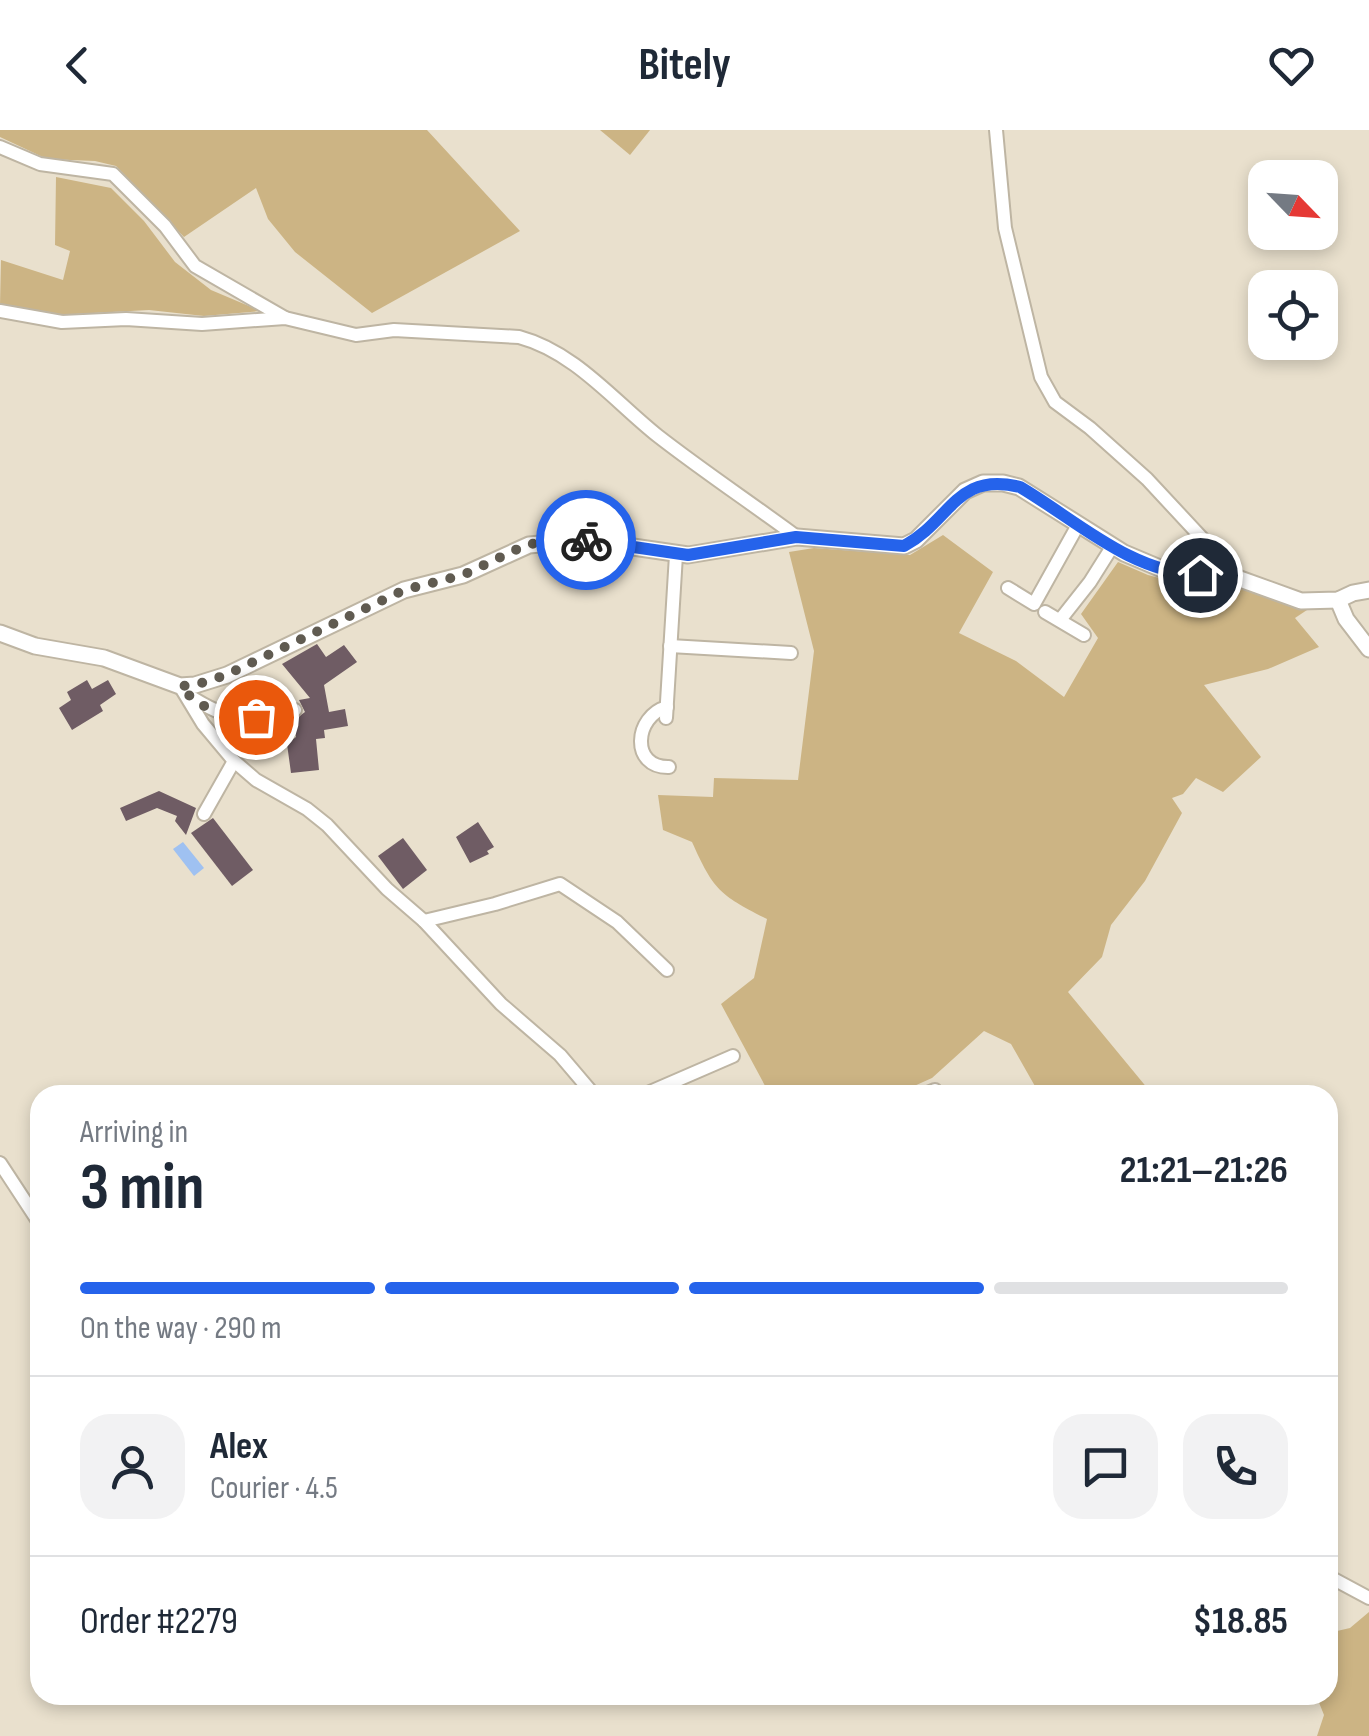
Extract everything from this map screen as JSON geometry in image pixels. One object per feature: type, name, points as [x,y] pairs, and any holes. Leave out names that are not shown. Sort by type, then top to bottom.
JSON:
[{"type":"street","points":[[996,130],[1005,228],[1048,393],[1147,479],[1240,580]]},
{"type":"street","points":[[1,149],[40,164],[113,174],[164,226],[196,266],[285,318],[356,335],[410,330],[533,341],[590,376],[656,434],[796,537]]},
{"type":"street","points":[[0,310],[62,322],[126,319],[202,324],[285,318]]},
{"type":"street","points":[[183,689],[226,675],[404,590],[463,575],[528,544],[585,540],[676,555],[731,550],[796,537],[904,546],[916,540],[966,492],[983,483],[1020,487],[1112,547],[1169,572],[1240,580],[1301,601],[1338,600],[1369,590]]},
{"type":"street","points":[[1008,588],[1034,604],[1078,525]]},
{"type":"street","points":[[1060,620],[1112,547]]},
{"type":"street","points":[[669,767],[648,762],[641,748],[645,722],[654,712],[666,713],[676,555]]},
{"type":"street","points":[[1338,600],[1346,619],[1369,649]]},
{"type":"street","points":[[1046,612],[1084,635]]},
{"type":"street","points":[[0,633],[36,646],[104,658],[183,689],[223,715],[241,719],[289,711],[286,734]]},
{"type":"street","points":[[670,646],[790,653]]},
{"type":"street","points":[[183,689],[203,724],[234,762],[327,825],[501,1004],[560,1055],[586,1085]]},
{"type":"street","points":[[204,814],[234,762]]},
{"type":"street","points":[[424,921],[560,884],[617,922],[667,970]]},
{"type":"street","points":[[666,1085],[733,1056]]},
{"type":"street","points":[[0,1163],[30,1209]]},
{"type":"street","points":[[1338,1581],[1369,1598]]},
{"type":"shaded area","points":[[0,130],[427,130],[520,231],[372,313],[295,252],[268,219],[256,188],[184,237],[116,166],[47,159],[0,137]]},
{"type":"shaded area","points":[[600,130],[650,130],[630,155]]},
{"type":"shaded area","points":[[56,177],[111,188],[144,221],[175,262],[211,290],[261,311],[204,316],[149,310],[57,315],[0,305],[1,260],[63,280],[70,251],[55,245]]},
{"type":"shaded area","points":[[943,535],[993,572],[959,633],[1016,661],[1064,697],[1098,638],[1081,614],[1118,562],[1185,585],[1213,584],[1248,590],[1307,610],[1295,618],[1319,647],[1268,669],[1204,685],[1261,757],[1223,792],[1196,778],[1183,794],[1172,798],[1182,813],[1145,881],[1111,925],[1102,957],[1068,992],[1145,1085],[1034,1085],[1011,1044],[984,1031],[932,1078],[916,1085],[765,1085],[721,1004],[754,978],[767,919],[720,890],[692,842],[663,830],[658,795],[713,797],[714,778],[798,780],[814,651],[789,552],[814,548],[910,555]]},
{"type":"shaded area","points":[[1369,1612],[1369,1736],[1317,1736],[1324,1715],[1320,1705],[1338,1705],[1338,1631],[1350,1628]]},
{"type":"water","points":[[183,842],[204,868],[194,876],[173,849]]},
{"type":"building","points":[[317,644],[326,657],[344,645],[357,662],[324,685],[329,712],[345,709],[348,726],[324,730],[325,738],[316,739],[319,770],[291,773],[287,744],[296,737],[294,720],[305,712],[299,700],[310,698],[282,664]]},
{"type":"building","points":[[87,680],[92,689],[108,680],[116,694],[100,705],[103,711],[72,730],[59,708],[71,700],[67,692]]},
{"type":"building","points":[[275,724],[280,742],[246,746],[244,727]]},
{"type":"building","points":[[159,791],[196,808],[186,835],[175,821],[177,816],[157,808],[126,821],[120,808]]},
{"type":"building","points":[[213,818],[253,870],[232,886],[191,833]]},
{"type":"building","points":[[478,822],[494,847],[487,851],[489,854],[470,863],[456,837]]},
{"type":"building","points":[[403,838],[427,870],[403,889],[378,856]]},
{"type":"way so far","points":[[256,717],[223,715],[180,686],[226,675],[362,608],[404,590],[463,575],[528,544],[586,540]]},
{"type":"route","points":[[586,540],[676,555],[731,550],[796,537],[904,546],[916,540],[966,492],[983,483],[1002,483],[1020,487],[1124,553],[1169,572],[1200,575]]}]
